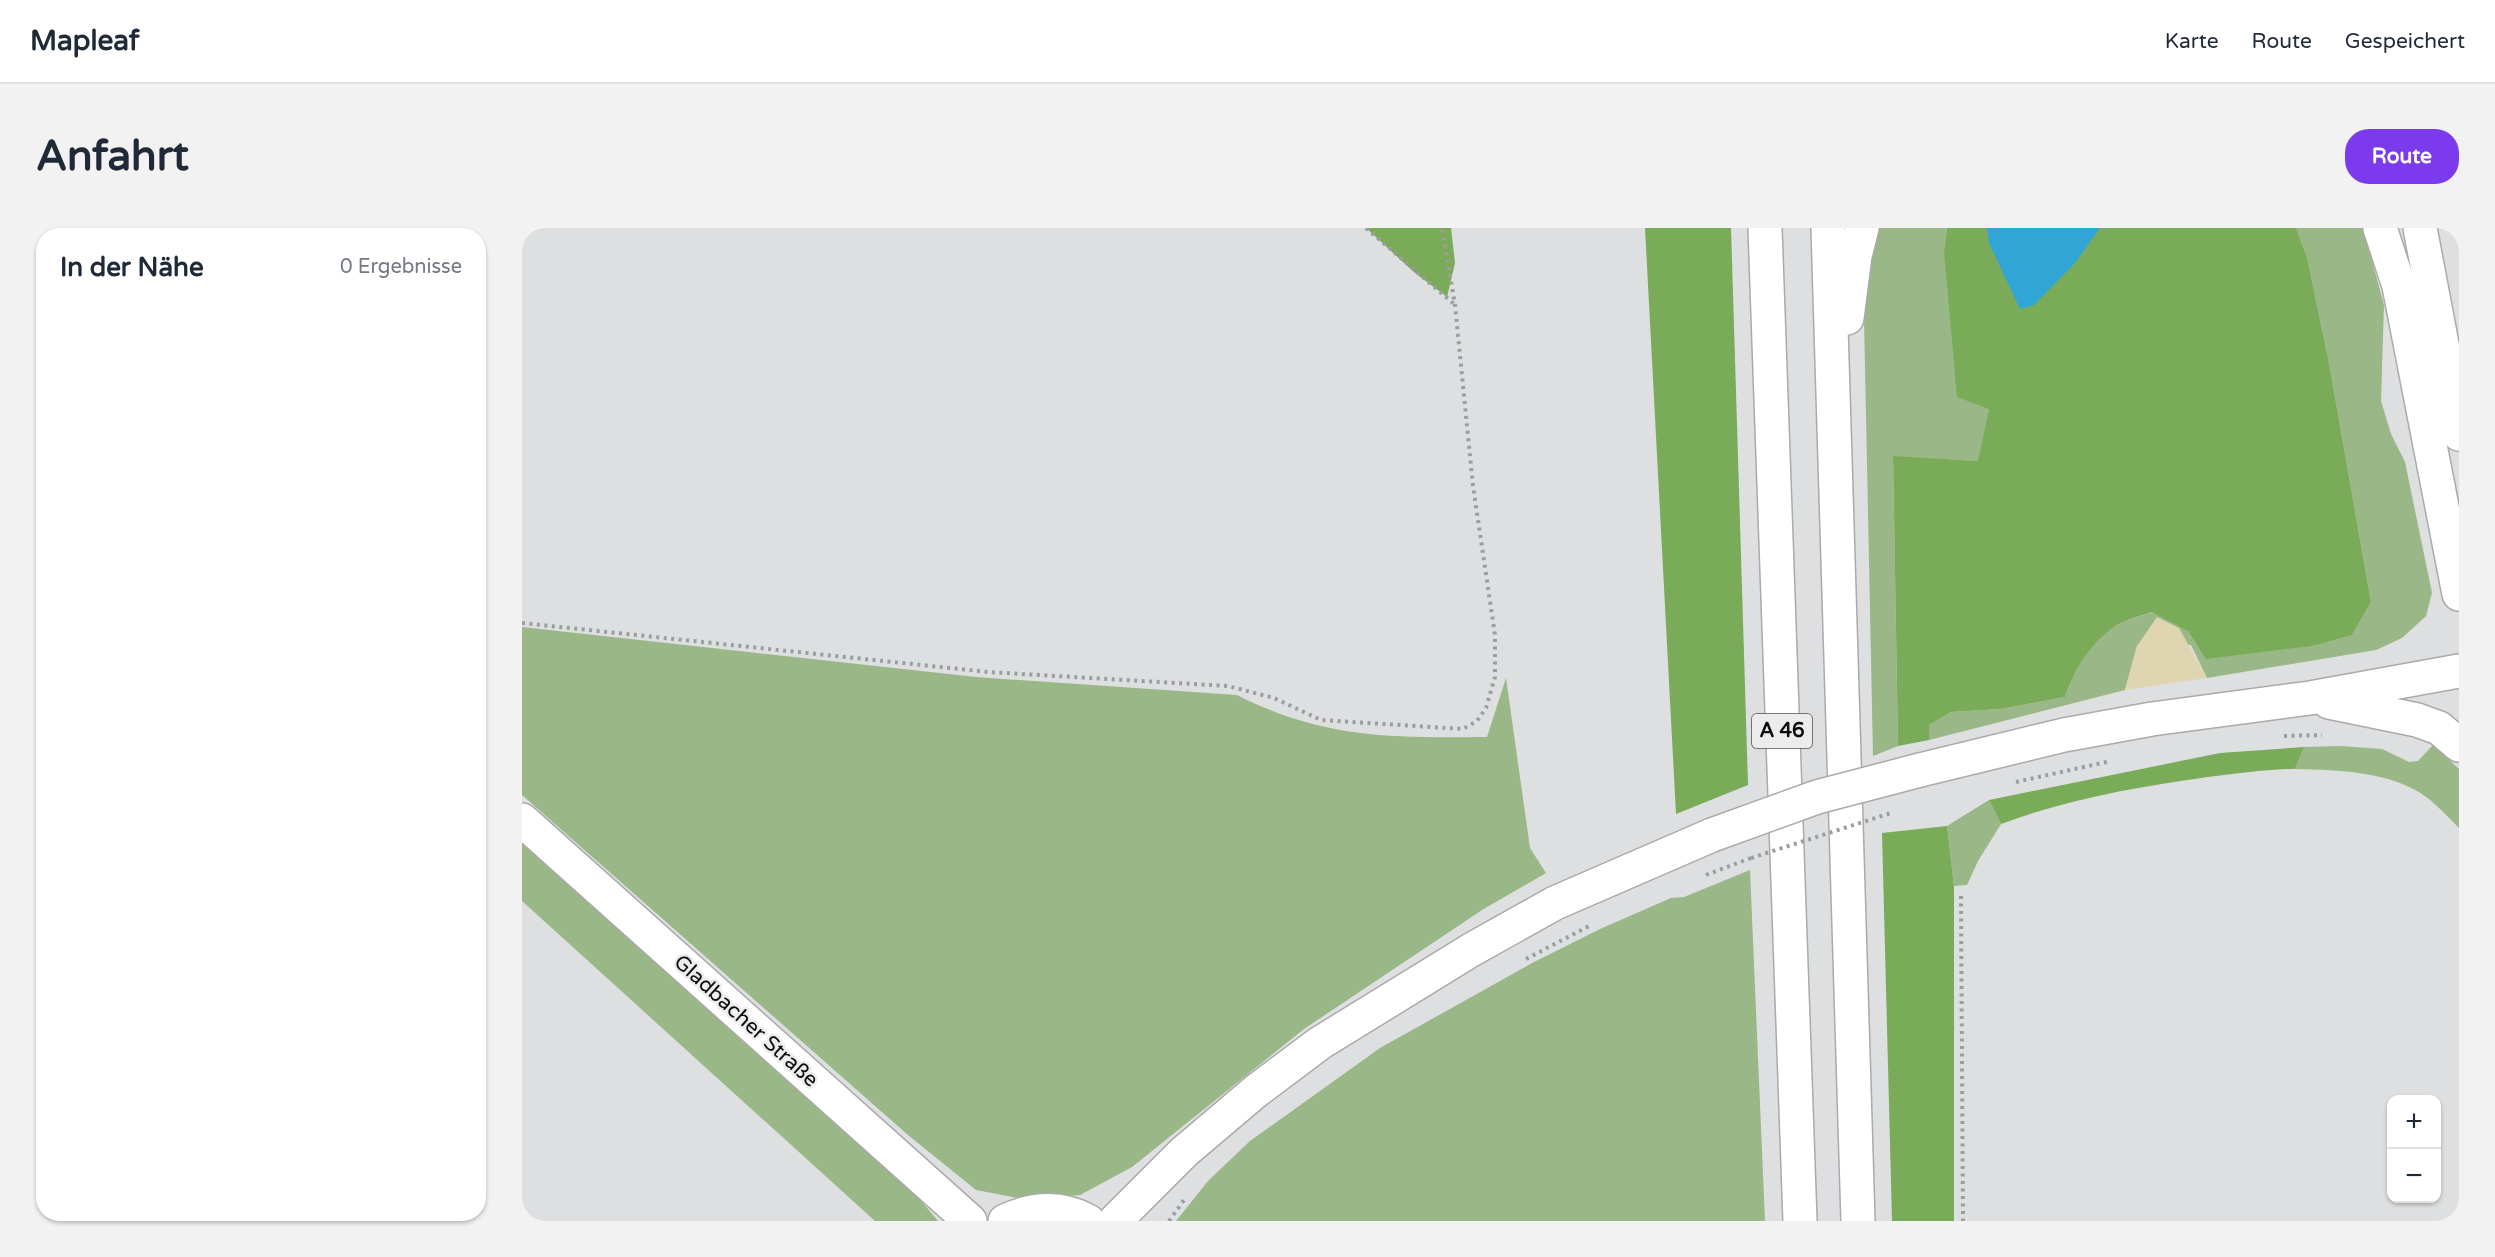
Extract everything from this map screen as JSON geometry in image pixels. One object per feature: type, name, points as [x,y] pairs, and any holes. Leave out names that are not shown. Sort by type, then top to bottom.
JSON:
[{"type":"main road","name":"A 46","points":[[1765,228],[1798,1216]]},
{"type":"main road","name":"A 46","points":[[1828,228],[1858,1221]]},
{"type":"main road","points":[[1834,424],[1855,256],[1862,228]]},
{"type":"main road","points":[[2380,228],[2399,286],[2459,594]]},
{"type":"main road","points":[[2420,228],[2459,434]]},
{"type":"main road","points":[[1115,1221],[1184,1152],[1220,1121],[1329,1037],[1471,950],[1555,903],[1712,835],[1817,797],[2064,735],[2152,719],[2310,698],[2459,671]]},
{"type":"main road","points":[[2310,698],[2417,720],[2439,728],[2459,745]]},
{"type":"main road","name":"Gladbacher Straße","points":[[522,820],[970,1221]]},
{"type":"main road","points":[[1005,1221],[1023,1213],[1044,1209],[1066,1212],[1088,1221]]},
{"type":"path","points":[[1366,228],[1455,305]]},
{"type":"path","points":[[522,622],[988,672],[1228,686],[1274,698],[1321,720],[1463,729],[1477,721],[1486,708],[1495,677],[1495,635],[1473,486],[1455,305],[1442,228]]},
{"type":"path","points":[[2273,737],[2327,735]]},
{"type":"path","points":[[2007,784],[2117,760]]},
{"type":"path","points":[[1698,878],[1751,858],[1899,811]]},
{"type":"path","points":[[1961,896],[1963,1221]]},
{"type":"path","points":[[1522,961],[1599,920]]},
{"type":"path","points":[[1169,1221],[1186,1197]]},
{"type":"green space","points":[[1366,228],[1451,228],[1455,263],[1447,297],[1415,273]]},
{"type":"green space","points":[[1645,228],[1731,228],[1748,785],[1676,814]]},
{"type":"green space","points":[[1872,228],[1947,228],[1944,251],[1989,409],[1979,461],[1893,457],[1898,746],[1873,756],[1864,318],[1865,260]]},
{"type":"green space","points":[[1947,228],[2296,228],[2307,257],[2329,363],[2371,602],[2352,635],[2311,646],[2206,659],[2189,632],[2152,612],[2117,625],[2099,640],[2079,666],[2065,697],[2001,709],[1951,712],[1929,725],[1929,740],[1898,746],[1893,456],[1978,461],[1989,409],[1957,397],[1944,251]]},
{"type":"green space","points":[[2296,228],[2363,228],[2384,305],[2381,401],[2391,434],[2405,462],[2432,593],[2426,616],[2402,638],[2376,650],[2207,678],[2191,645],[2137,646],[2125,690],[1929,740],[1929,725],[1951,712],[2001,709],[2065,697],[2079,666],[2099,640],[2117,625],[2153,612],[2189,632],[2352,635],[2371,602],[2329,363],[2307,257]]},
{"type":"green space","points":[[522,627],[976,677],[1237,695],[1299,720],[1329,728],[1389,736],[1487,737],[1506,678],[1530,848],[1546,873],[1482,910],[1304,1029],[1132,1167],[1080,1195],[1023,1199],[976,1190],[908,1135],[522,795]]},
{"type":"green space","points":[[2433,745],[2459,769],[2459,828],[2429,799],[2399,783],[2365,774],[2295,769],[2304,747],[2340,746],[2382,749],[2409,762],[2418,761]]},
{"type":"green space","points":[[2304,747],[2295,769],[2208,777],[2129,790],[2077,801],[2001,824],[1989,800],[2220,753]]},
{"type":"green space","points":[[1989,800],[2001,824],[1978,861],[1967,885],[1954,886],[1947,826]]},
{"type":"green space","points":[[1947,826],[1954,886],[1954,1221],[1892,1221],[1882,833]]},
{"type":"green space","points":[[522,841],[912,1190],[938,1221],[875,1221],[522,901]]},
{"type":"green space","points":[[1750,870],[1765,1221],[1176,1221],[1208,1181],[1250,1141],[1380,1048],[1534,962],[1600,929],[1671,898],[1684,897]]},
{"type":"sand","points":[[2157,617],[2179,628],[2207,678],[2125,690],[2137,646]]},
{"type":"water","points":[[1987,228],[2100,228],[2075,263],[2034,305],[2020,309],[1989,243]]}]
